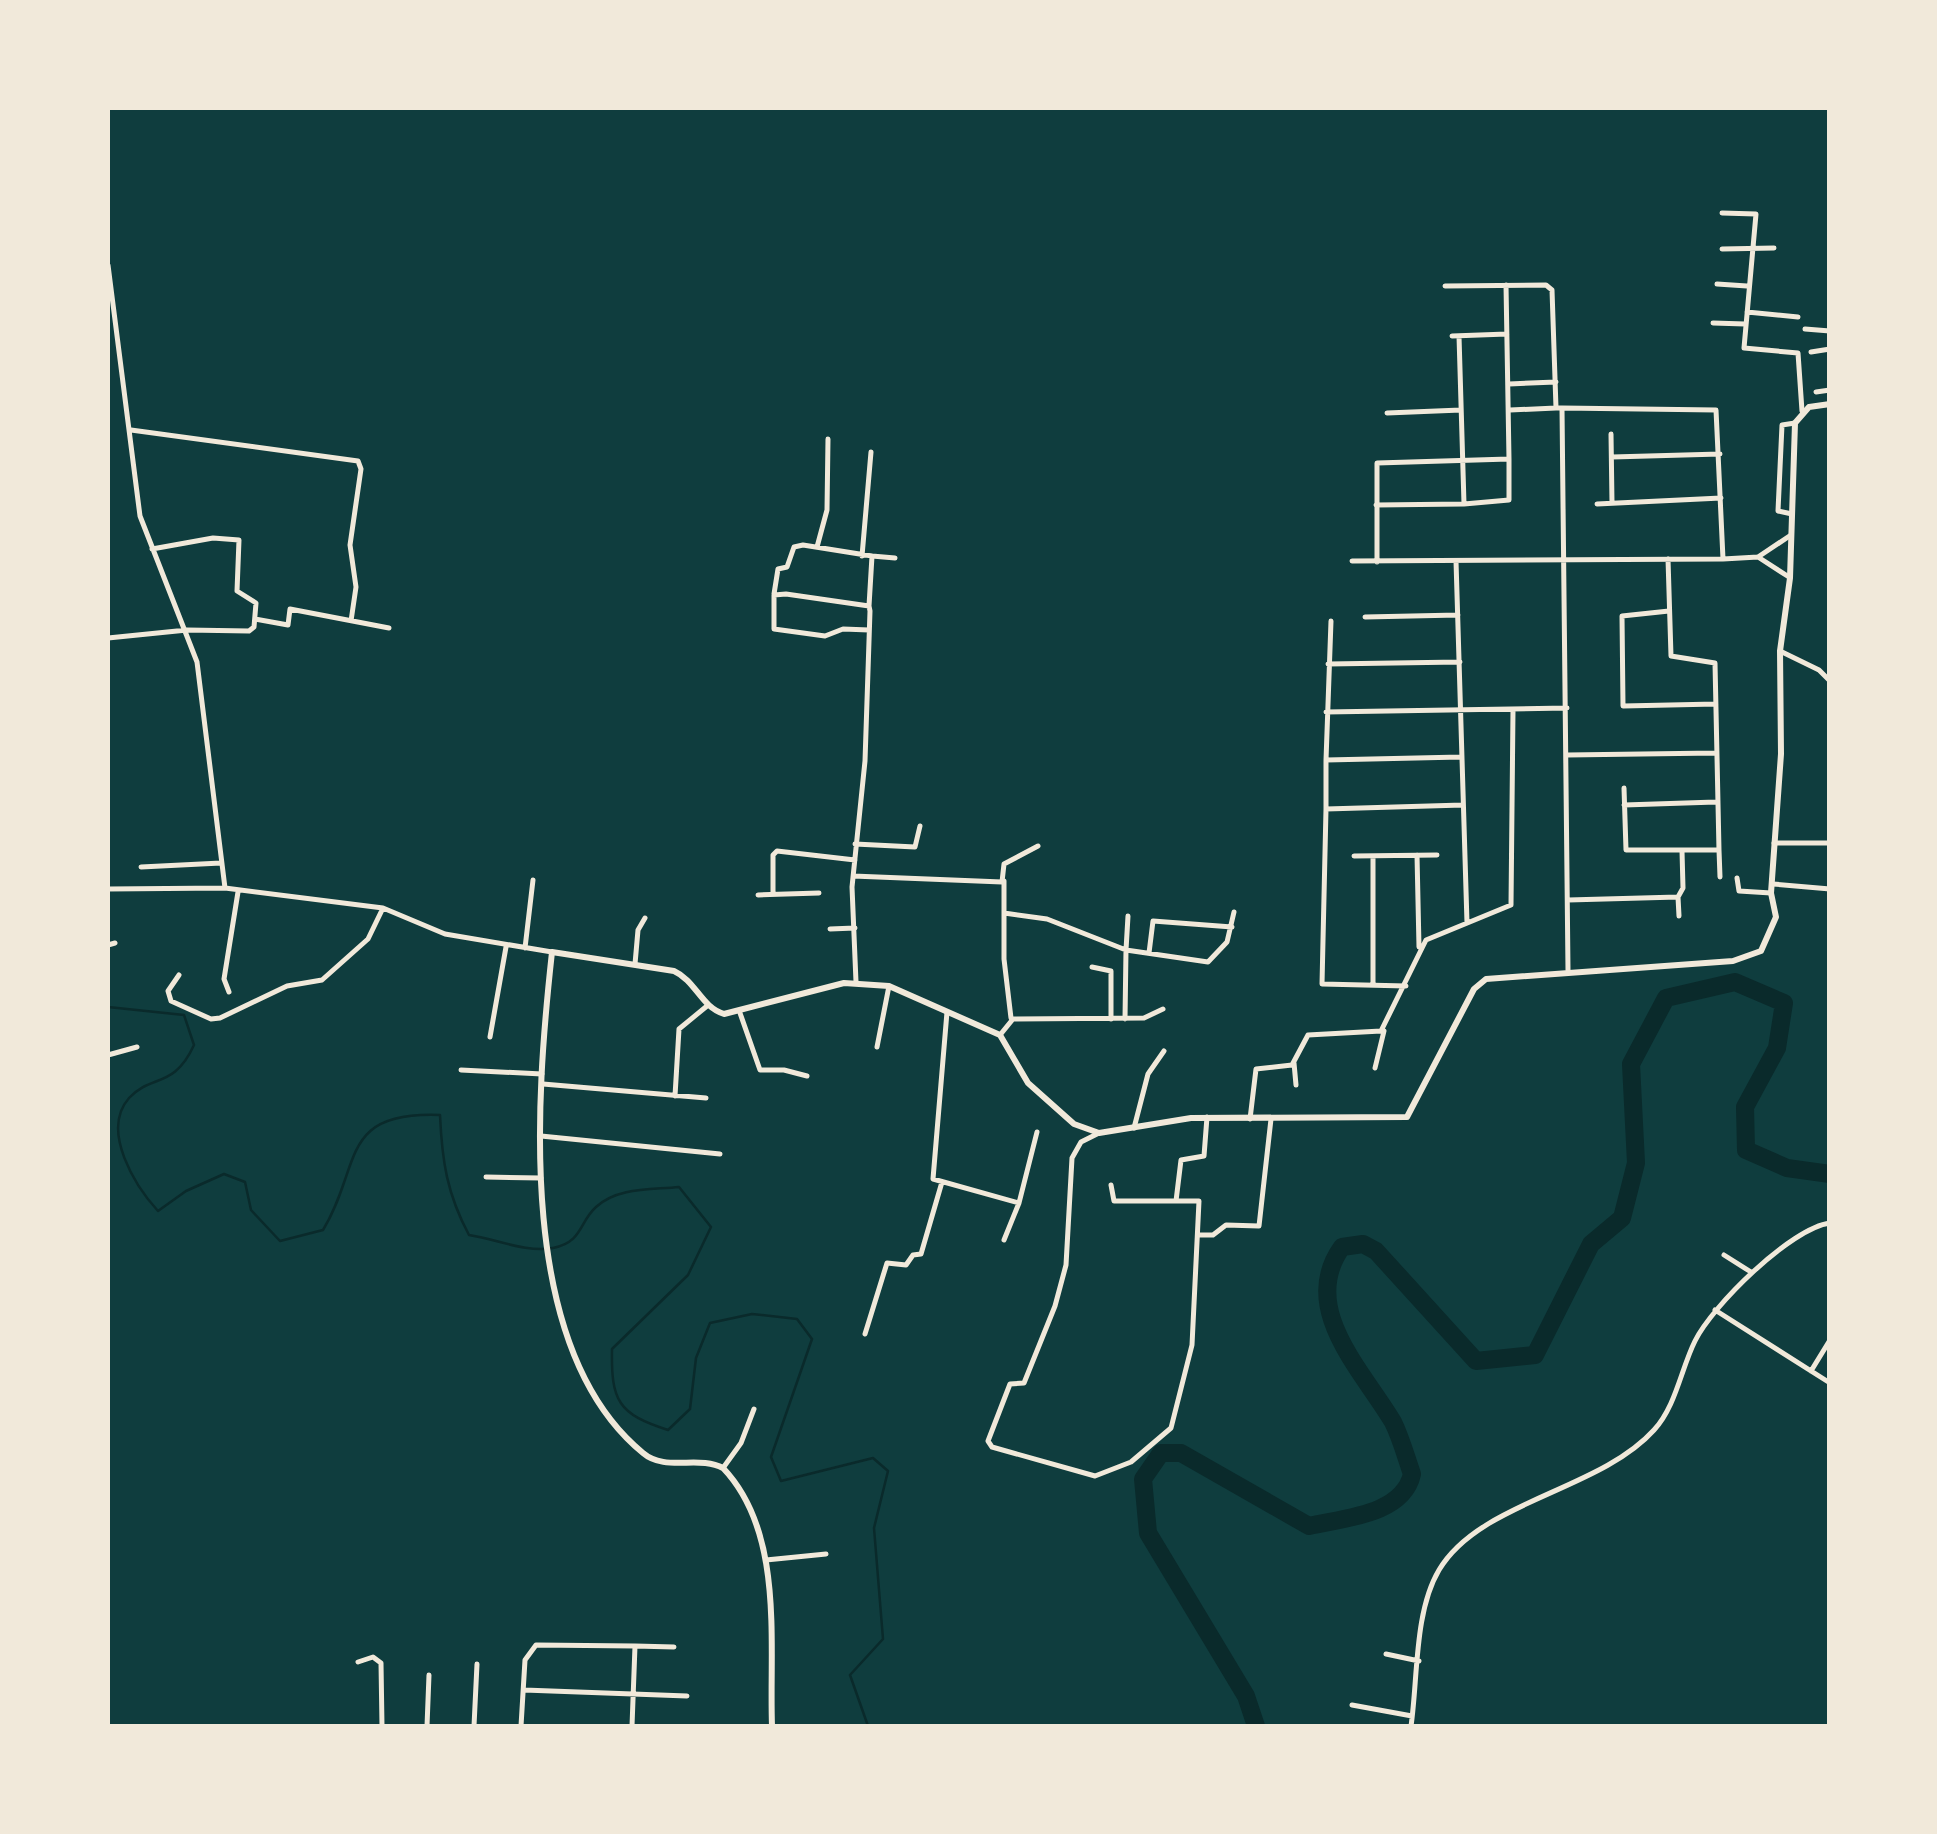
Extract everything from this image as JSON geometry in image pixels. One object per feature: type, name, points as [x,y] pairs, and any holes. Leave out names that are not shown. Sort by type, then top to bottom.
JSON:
[{"type":"street","points":[[1111,1185],[1110,1197],[1115,1201],[1199,1201],[1192,1345],[1171,1428],[1131,1462],[1095,1476],[990,1446],[988,1436],[1010,1384],[1024,1382],[1056,1306],[1068,1246],[1072,1158],[1081,1142],[1099,1133],[1207,1118],[1407,1117],[1480,982],[1494,976],[1750,958],[1761,951],[1776,917],[1772,888],[1782,754],[1780,651],[1790,578],[1795,423],[1802,411],[1798,353],[1744,348],[1756,214],[1722,213]]},
{"type":"street","points":[[1722,248],[1774,248]]},
{"type":"street","points":[[108,265],[140,516],[187,630],[204,695],[220,863],[226,888]]},
{"type":"street","points":[[1716,284],[1747,286]]},
{"type":"street","points":[[1376,505],[1508,500],[1506,285]]},
{"type":"street","points":[[1446,286],[1551,288],[1559,408],[1567,708],[1568,970]]},
{"type":"street","points":[[1746,312],[1798,317]]},
{"type":"street","points":[[1714,323],[1746,324]]},
{"type":"street","points":[[1806,329],[1830,331]]},
{"type":"street","points":[[1464,504],[1456,336],[1506,334]]},
{"type":"street","points":[[1810,352],[1830,349]]},
{"type":"street","points":[[1509,384],[1556,382]]},
{"type":"street","points":[[1816,392],[1830,390]]},
{"type":"street","points":[[1802,411],[1830,404]]},
{"type":"street","points":[[1510,410],[1713,408],[1720,454],[1723,559]]},
{"type":"street","points":[[1387,413],[1462,410]]},
{"type":"street","points":[[1792,514],[1778,511],[1780,438],[1782,425],[1795,423]]},
{"type":"street","points":[[130,430],[358,460],[362,468],[350,545],[356,586],[351,621]]},
{"type":"street","points":[[1612,434],[1612,503]]},
{"type":"street","points":[[817,548],[827,510],[828,439]]},
{"type":"street","points":[[862,556],[871,452]]},
{"type":"street","points":[[1612,456],[1720,454]]},
{"type":"street","points":[[1377,562],[1375,468],[1380,461],[1509,459]]},
{"type":"street","points":[[1597,504],[1721,498]]},
{"type":"street","points":[[1352,561],[1723,559],[1758,556],[1792,535]]},
{"type":"street","points":[[108,638],[187,630],[250,631],[256,603],[237,591],[239,540],[167,542],[152,549]]},
{"type":"street","points":[[870,630],[844,629],[825,636],[774,629],[778,569],[788,566],[796,545],[895,558]]},
{"type":"street","points":[[856,982],[853,876],[866,753],[872,556]]},
{"type":"street","points":[[1758,556],[1790,578]]},
{"type":"street","points":[[1668,559],[1671,656],[1713,660],[1720,877]]},
{"type":"street","points":[[1456,561],[1466,923]]},
{"type":"street","points":[[774,595],[869,606]]},
{"type":"street","points":[[254,619],[288,625],[290,609],[389,628]]},
{"type":"street","points":[[1669,611],[1622,616],[1622,704],[1628,708],[1716,704]]},
{"type":"street","points":[[1366,617],[1458,615]]},
{"type":"street","points":[[1331,621],[1326,664],[1322,984],[1406,986]]},
{"type":"street","points":[[1780,651],[1820,670],[1830,681]]},
{"type":"street","points":[[1326,664],[1460,662]]},
{"type":"street","points":[[1326,712],[1567,708]]},
{"type":"street","points":[[1375,1068],[1385,1028],[1420,950],[1434,934],[1511,905],[1512,710]]},
{"type":"street","points":[[1568,755],[1716,754]]},
{"type":"street","points":[[1326,760],[1462,757]]},
{"type":"street","points":[[1624,788],[1626,850],[1718,850]]},
{"type":"street","points":[[1624,805],[1717,802]]},
{"type":"street","points":[[1326,809],[1464,806]]},
{"type":"street","points":[[855,844],[915,847],[920,826]]},
{"type":"street","points":[[1774,843],[1830,843]]},
{"type":"street","points":[[1000,1035],[1011,1020],[1004,864],[1038,846]]},
{"type":"street","points":[[772,894],[777,851],[854,860]]},
{"type":"street","points":[[1679,916],[1682,851]]},
{"type":"street","points":[[1417,855],[1420,950]]},
{"type":"street","points":[[1354,856],[1436,855]]},
{"type":"street","points":[[1372,985],[1374,856]]},
{"type":"street","points":[[141,867],[220,863]]},
{"type":"street","points":[[853,876],[1004,881]]},
{"type":"street","points":[[1737,878],[1739,891],[1830,889]]},
{"type":"street","points":[[524,948],[533,880]]},
{"type":"street","points":[[108,889],[226,888],[384,908],[445,934],[682,974],[710,1008],[740,1013],[856,982],[889,986],[1000,1035],[1028,1083],[1074,1124],[1099,1133]]},
{"type":"street","points":[[229,992],[224,979],[238,892]]},
{"type":"street","points":[[758,895],[819,893]]},
{"type":"street","points":[[1568,900],[1678,897]]},
{"type":"street","points":[[180,975],[168,992],[171,1002],[211,1019],[220,1018],[294,984],[310,986],[322,980],[368,940],[384,908]]},
{"type":"street","points":[[1004,913],[1047,919],[1126,950],[1208,962],[1227,942],[1234,912]]},
{"type":"street","points":[[1125,1019],[1128,916]]},
{"type":"street","points":[[635,964],[638,930],[645,918]]},
{"type":"street","points":[[1149,953],[1153,922],[1232,928]]},
{"type":"street","points":[[830,929],[855,928]]},
{"type":"street","points":[[490,1037],[506,945]]},
{"type":"street","points":[[552,952],[540,1136],[546,1263],[584,1372],[628,1438],[656,1460],[724,1468]]},
{"type":"street","points":[[1092,967],[1111,971],[1110,1019]]},
{"type":"street","points":[[877,1047],[889,986]]},
{"type":"street","points":[[675,1096],[679,1030],[710,1008]]},
{"type":"street","points":[[1011,1020],[1144,1018],[1163,1009]]},
{"type":"street","points":[[948,1010],[933,1179],[1019,1202]]},
{"type":"street","points":[[740,1013],[760,1070],[784,1070],[807,1076]]},
{"type":"street","points":[[1296,1085],[1294,1063],[1301,1040],[1308,1035],[1376,1032],[1385,1028]]},
{"type":"street","points":[[108,1054],[137,1046]]},
{"type":"street","points":[[1133,1130],[1148,1074],[1164,1051]]},
{"type":"street","points":[[1250,1119],[1253,1073],[1260,1067],[1294,1063]]},
{"type":"street","points":[[461,1070],[542,1074]]},
{"type":"street","points":[[543,1084],[706,1098]]},
{"type":"street","points":[[1176,1200],[1181,1160],[1204,1156],[1207,1118]]},
{"type":"street","points":[[1198,1234],[1213,1234],[1226,1225],[1258,1228],[1271,1119]]},
{"type":"street","points":[[1004,1240],[1019,1202],[1037,1132]]},
{"type":"street","points":[[540,1136],[720,1154]]},
{"type":"street","points":[[486,1177],[541,1178]]},
{"type":"street","points":[[864,1334],[886,1265],[906,1265],[912,1255],[921,1254],[942,1182]]},
{"type":"street","points":[[1411,1726],[1428,1600],[1447,1560],[1482,1526],[1560,1491],[1649,1436],[1667,1412],[1694,1342],[1715,1310],[1751,1272],[1820,1224],[1830,1222]]},
{"type":"street","points":[[1724,1256],[1751,1272]]},
{"type":"street","points":[[1715,1310],[1830,1382]]},
{"type":"street","points":[[1811,1371],[1830,1340]]},
{"type":"street","points":[[724,1468],[741,1444],[754,1408]]},
{"type":"street","points":[[724,1468],[755,1523],[766,1560],[772,1726]]},
{"type":"street","points":[[766,1560],[826,1554]]},
{"type":"street","points":[[522,1726],[525,1660],[533,1645],[674,1647]]},
{"type":"street","points":[[632,1726],[635,1646]]},
{"type":"street","points":[[1386,1654],[1419,1661]]},
{"type":"street","points":[[358,1662],[373,1657],[381,1663],[382,1726]]},
{"type":"street","points":[[474,1726],[477,1664]]},
{"type":"street","points":[[427,1726],[430,1675]]},
{"type":"street","points":[[524,1690],[688,1696]]},
{"type":"street","points":[[1352,1706],[1412,1716]]},
{"type":"waterway","points":[[1256,1726],[1246,1696],[1148,1533],[1143,1479],[1161,1453],[1181,1453],[1309,1526],[1370,1512],[1397,1498],[1406,1488],[1412,1474],[1396,1428],[1352,1360],[1331,1316],[1327,1293],[1330,1270],[1342,1247],[1363,1244],[1376,1251],[1476,1361],[1535,1355],[1591,1244],[1622,1218],[1636,1163],[1631,1064],[1666,998],[1735,982],[1784,1003],[1777,1048],[1745,1107],[1746,1150],[1787,1168],[1830,1174]]},
{"type":"waterway","points":[[108,1007],[184,1015],[194,1045],[178,1068],[137,1091],[121,1111],[118,1126],[124,1158],[158,1211],[186,1191],[224,1174],[245,1182],[251,1210],[280,1241],[323,1230],[350,1164],[368,1133],[384,1122],[407,1116],[440,1115],[447,1177],[469,1235],[522,1247],[553,1248],[570,1241],[596,1207],[614,1196],[679,1187],[711,1227],[688,1275],[612,1349],[616,1393],[628,1411],[668,1430],[690,1409],[696,1358],[710,1323],[752,1314],[797,1319],[812,1339],[771,1457],[781,1481],[873,1458],[888,1471],[874,1528],[883,1639],[850,1675],[868,1726]]}]
